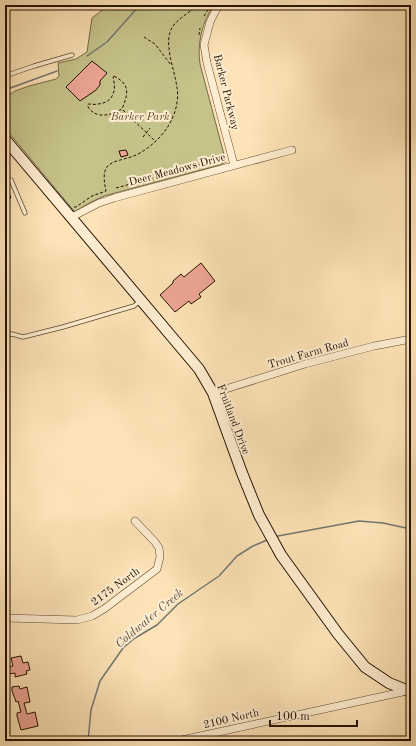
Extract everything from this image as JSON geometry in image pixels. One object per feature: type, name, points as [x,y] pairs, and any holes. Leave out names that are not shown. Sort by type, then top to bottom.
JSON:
[{"type":"street","name":"Barker Parkway","points":[[221,5],[216,10],[210,22],[204,45],[207,63],[234,165]]},
{"type":"street","name":"Fruitland Drive","points":[[8,136],[73,212],[141,300],[199,369],[213,393],[259,515],[281,556],[338,634],[365,667],[389,683],[410,691]]},
{"type":"street","name":"Deer Meadows Drive","points":[[73,212],[114,198],[292,150]]},
{"type":"street","name":"Trout Farm Road","points":[[213,393],[305,364],[374,346],[411,339]]},
{"type":"street","name":"2175 North","points":[[5,618],[77,620],[92,616],[104,609],[156,569],[160,558],[159,548],[155,542],[135,521]]},
{"type":"street","name":"2100 North","points":[[177,741],[410,691]]},
{"type":"street","points":[[5,730],[8,741]]},
{"type":"lane","points":[[5,76],[72,55]]},
{"type":"lane","points":[[5,178],[11,180],[25,213]]},
{"type":"lane","points":[[5,336],[12,334],[23,337],[63,327],[134,306],[141,300]]},
{"type":"path","points":[[73,212],[76,207],[92,196],[106,191],[103,177],[104,172],[111,163],[125,157],[138,154],[156,141],[169,124],[178,94],[170,53],[169,40],[172,28],[181,17],[199,5]]},
{"type":"path","points":[[204,16],[211,5]]},
{"type":"path","points":[[199,38],[200,28]]},
{"type":"path","points":[[144,37],[154,44],[172,66]]},
{"type":"path","points":[[114,76],[121,80],[125,85],[128,96],[122,110],[109,115],[100,116],[91,111],[88,107],[88,104],[98,104],[107,102],[111,99],[114,93],[114,76]]},
{"type":"path","points":[[122,110],[156,141]]},
{"type":"path","points":[[5,126],[8,136]]},
{"type":"path","points":[[143,137],[150,128]]},
{"type":"path","points":[[116,188],[225,158]]},
{"type":"green space","name":"Barker Park","points":[[109,5],[214,5],[206,18],[201,33],[199,56],[226,162],[220,165],[104,196],[74,211],[5,128],[5,98],[15,91],[56,79],[59,76],[58,63],[76,59],[87,52],[92,18]]},
{"type":"building","points":[[92,61],[107,73],[100,81],[100,85],[96,90],[80,101],[66,87]]},
{"type":"building","points":[[126,150],[128,155],[121,157],[119,151]]},
{"type":"building","points":[[5,181],[11,198],[5,200]]},
{"type":"building","points":[[201,263],[215,281],[199,294],[201,297],[191,304],[189,301],[175,312],[160,295],[181,274],[184,277]]},
{"type":"building","points":[[21,656],[23,663],[28,662],[30,670],[26,671],[27,674],[15,677],[15,673],[9,674],[7,667],[13,666],[11,658]]},
{"type":"building","points":[[19,686],[20,689],[27,687],[30,702],[24,703],[27,714],[35,712],[38,726],[21,730],[17,713],[21,712],[18,701],[16,702],[12,691],[12,687]]},
{"type":"waterway","points":[[87,56],[107,42],[140,5]]},
{"type":"waterway","points":[[5,90],[57,71]]},
{"type":"waterway","name":"Coldwater Creek","points":[[278,536],[359,521],[383,523],[406,528],[411,526]]},
{"type":"waterway","name":"Coldwater Creek","points":[[88,741],[91,710],[100,681],[123,648],[135,638],[157,625],[178,604],[219,576],[237,556],[253,546],[267,540]]}]
